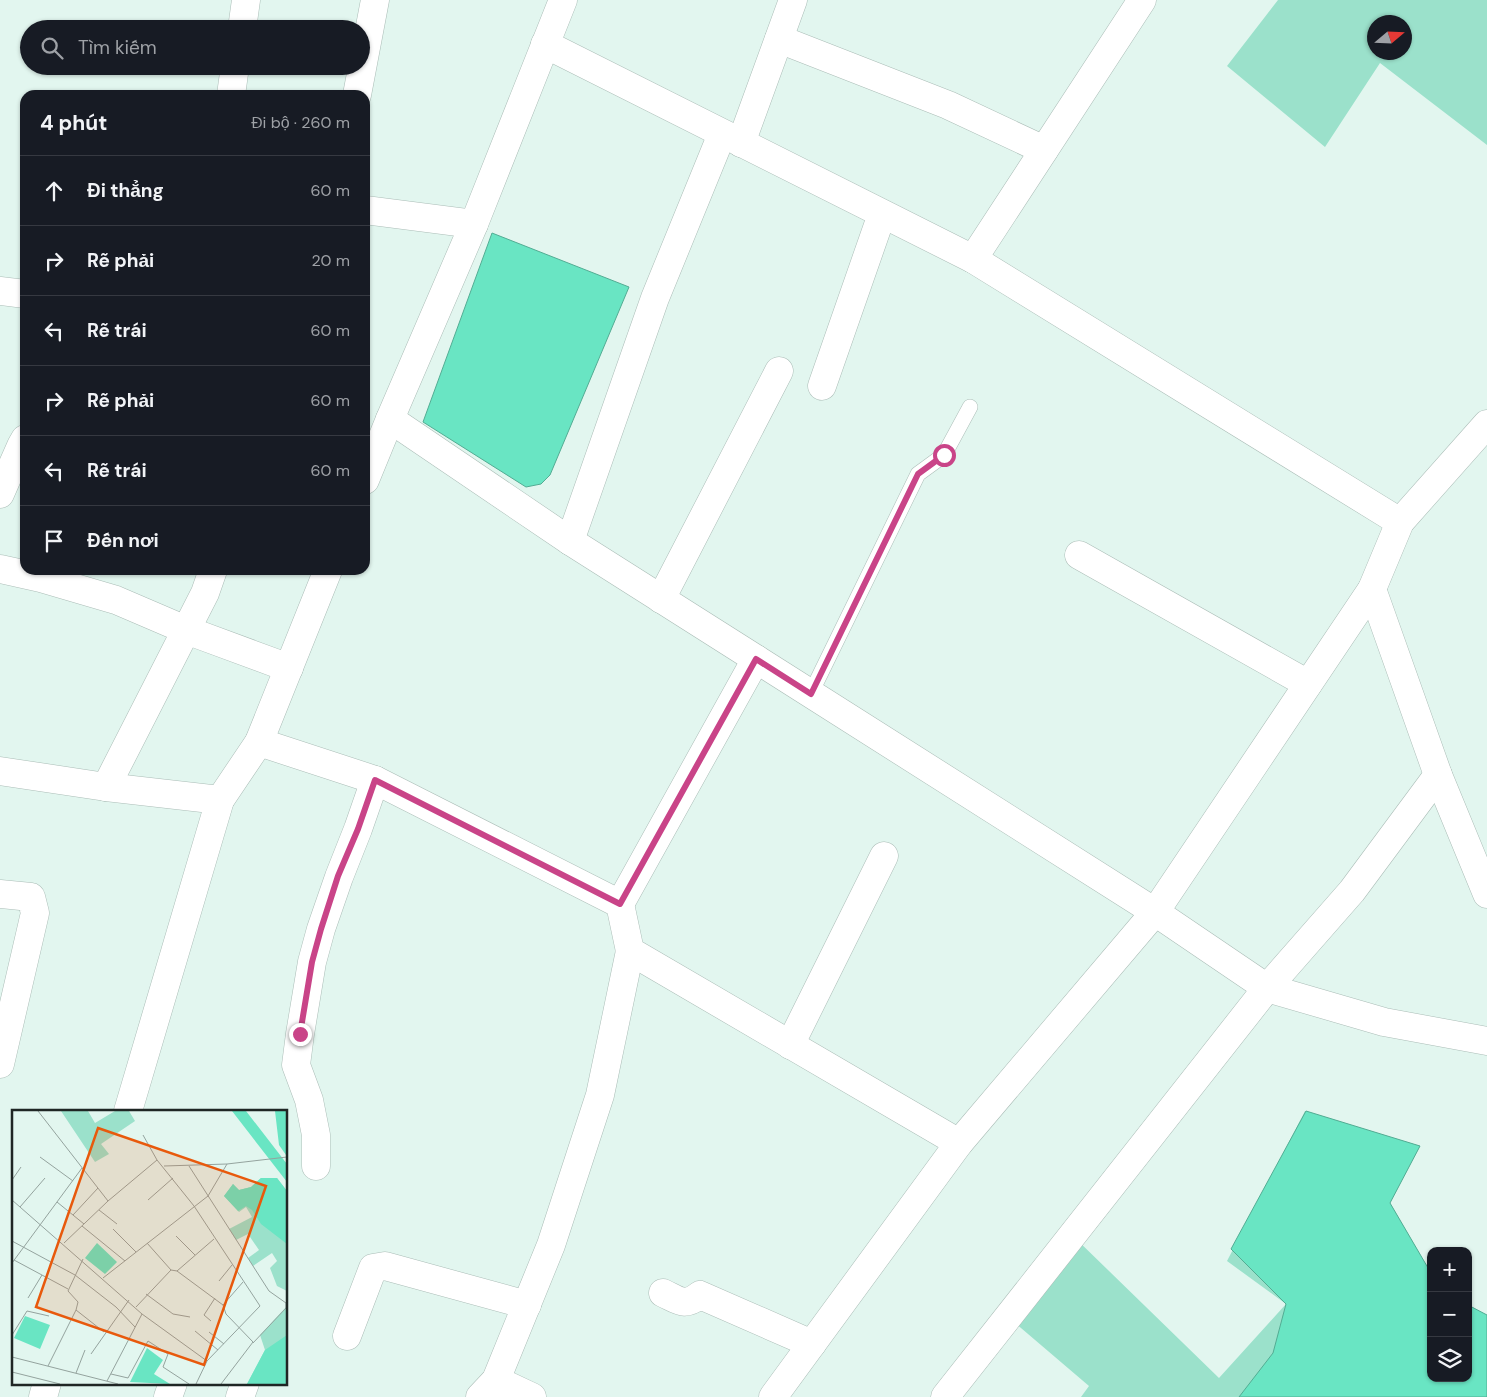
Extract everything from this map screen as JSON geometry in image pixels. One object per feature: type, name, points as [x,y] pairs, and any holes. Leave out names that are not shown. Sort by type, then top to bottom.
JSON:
[{"type":"street","points":[[243,20],[246,0]]},
{"type":"street","points":[[370,26],[375,0]]},
{"type":"street","points":[[370,468],[474,224],[563,0]]},
{"type":"street","points":[[570,541],[655,298],[779,39],[793,0]]},
{"type":"street","points":[[973,259],[1142,0]]},
{"type":"street","points":[[779,39],[948,105],[1044,150]]},
{"type":"street","points":[[545,44],[973,259],[1400,522]]},
{"type":"street","points":[[232,90],[234,75]]},
{"type":"street","points":[[358,90],[361,75]]},
{"type":"street","points":[[370,211],[474,224]]},
{"type":"street","points":[[822,386],[882,214]]},
{"type":"street","points":[[0,291],[20,293]]},
{"type":"street","points":[[661,599],[779,371]]},
{"type":"street","points":[[390,419],[570,541],[1154,912],[1267,988],[1384,1022],[1487,1041]]},
{"type":"street","points":[[773,1397],[958,1143],[1154,912],[1372,589],[1400,522],[1487,424]]},
{"type":"street","points":[[0,494],[20,448]]},
{"type":"street","points":[[1079,555],[1308,684]]},
{"type":"street","points":[[0,569],[20,573]]},
{"type":"street","points":[[27,575],[116,600],[186,630],[289,668]]},
{"type":"street","points":[[106,787],[205,593],[211,575]]},
{"type":"street","points":[[128,1110],[220,800],[259,742],[326,575]]},
{"type":"street","points":[[1372,589],[1438,775],[1487,894]]},
{"type":"street","points":[[532,1397],[488,1388],[551,1245],[600,1095],[630,951],[620,904],[756,659]]},
{"type":"street","points":[[259,742],[375,780],[620,904]]},
{"type":"street","points":[[0,771],[106,787],[220,800]]},
{"type":"street","points":[[945,1397],[1267,988],[1352,891],[1438,775]]},
{"type":"street","points":[[316,1166],[316,1134],[308,1100],[296,1065],[300,1034],[312,962],[321,929],[338,876],[358,829],[375,780]]},
{"type":"street","points":[[790,1045],[884,856]]},
{"type":"street","points":[[0,894],[31,897],[35,913],[0,1064]]},
{"type":"street","points":[[630,951],[958,1143]]},
{"type":"street","points":[[347,1336],[373,1268],[385,1266],[526,1305]]},
{"type":"street","points":[[663,1293],[685,1303],[700,1296],[812,1344]]},
{"type":"street","points":[[43,1397],[47,1384]]},
{"type":"street","points":[[168,1397],[173,1384]]},
{"type":"street","points":[[240,1397],[246,1384]]},
{"type":"lane","points":[[811,694],[918,474],[944,455],[970,407]]},
{"type":"shaded area","points":[[1278,0],[1487,0],[1487,145],[1380,63],[1325,147],[1227,66]]},
{"type":"shaded area","points":[[492,233],[629,287],[550,475],[541,484],[526,487],[423,422]]},
{"type":"shaded area","points":[[1305,1111],[1420,1146],[1390,1203],[1427,1266],[1427,1382],[1472,1382],[1472,1307],[1487,1315],[1487,1397],[1081,1397],[1089,1386],[1008,1317],[1072,1235],[1219,1378],[1286,1304],[1227,1261]]},
{"type":"shaded area","points":[[1306,1111],[1420,1146],[1390,1203],[1427,1266],[1427,1382],[1472,1382],[1472,1307],[1487,1315],[1487,1397],[1239,1397],[1273,1353],[1286,1304],[1231,1249]]},
{"type":"route","points":[[300,1034],[312,962],[321,929],[338,876],[358,829],[375,780],[620,904],[756,659],[811,694],[918,474],[944,455]]}]
